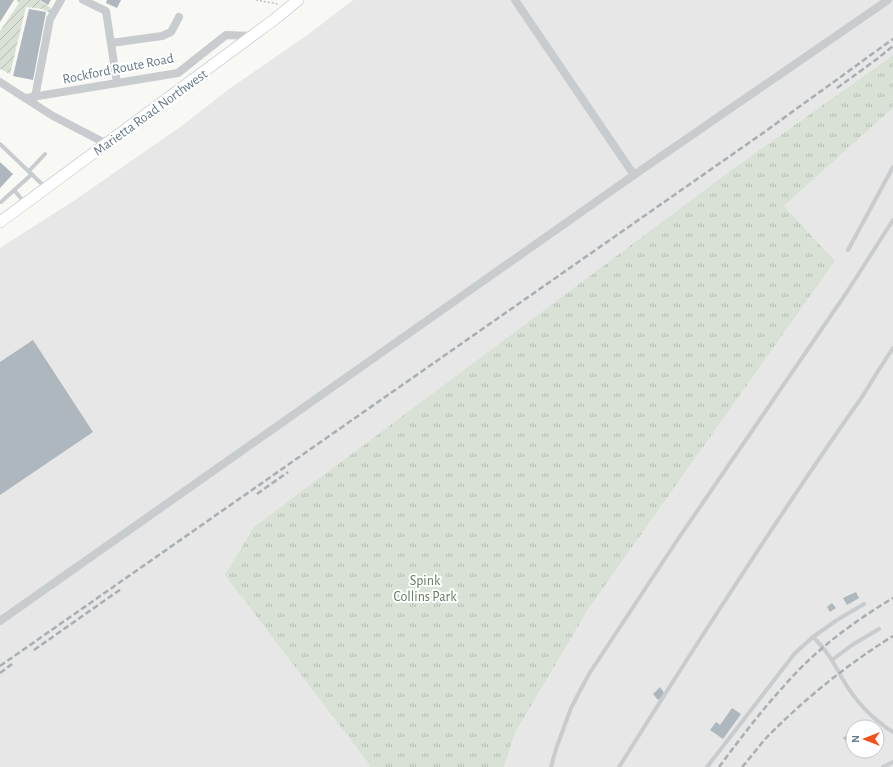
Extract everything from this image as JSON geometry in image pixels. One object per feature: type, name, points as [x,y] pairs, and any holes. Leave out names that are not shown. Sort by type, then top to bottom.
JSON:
[{"type":"main road","name":"Marietta Road Northwest","points":[[0,222],[253,36],[296,2]]},
{"type":"street","points":[[34,97],[50,19],[61,0]]},
{"type":"street","points":[[83,0],[106,12],[117,83]]},
{"type":"street","points":[[515,0],[634,175]]},
{"type":"street","points":[[0,621],[634,175],[888,0]]},
{"type":"street","points":[[111,43],[162,36],[172,32],[179,17]]},
{"type":"street","name":"Rockford Route Road","points":[[26,98],[178,73],[226,35],[253,36]]},
{"type":"street","points":[[0,82],[53,116],[107,144]]},
{"type":"lane","points":[[0,144],[47,188]]},
{"type":"lane","points":[[1,202],[31,173],[45,154]]},
{"type":"lane","points":[[848,250],[893,167]]},
{"type":"lane","points":[[14,190],[26,204]]},
{"type":"lane","points":[[551,767],[571,708],[589,674],[721,476],[845,295],[893,220]]},
{"type":"lane","points":[[619,767],[651,714],[674,681],[754,556],[864,394],[893,348]]},
{"type":"lane","points":[[707,767],[795,653],[836,620],[864,604]]},
{"type":"lane","points":[[832,660],[852,645],[879,629]]},
{"type":"lane","points":[[813,637],[824,647],[849,688],[869,714],[881,725],[893,732]]},
{"type":"lane","points":[[884,767],[893,762]]},
{"type":"path","points":[[256,0],[275,4],[296,2]]},
{"type":"shaded area","points":[[353,0],[893,0],[893,55],[737,166],[371,765],[368,767],[0,767],[0,248],[75,200],[183,125],[229,89],[306,36]]},
{"type":"shaded area","points":[[893,108],[893,767],[504,767],[515,733],[589,608],[835,261],[784,206]]},
{"type":"green space","points":[[16,0],[39,0],[51,8],[50,13],[42,9],[26,7],[10,74],[0,69],[0,31],[19,3]]},
{"type":"green space","name":"Spink Collins Park","points":[[893,55],[893,108],[784,206],[835,261],[589,608],[515,733],[504,767],[368,767],[370,765],[225,575],[254,527],[737,166]]},
{"type":"building","points":[[0,0],[14,0],[0,22]]},
{"type":"building","points":[[40,0],[51,0],[48,5]]},
{"type":"building","points":[[107,0],[121,0],[117,8],[106,3]]},
{"type":"building","points":[[29,9],[46,12],[33,80],[13,76]]},
{"type":"building","points":[[0,162],[13,174],[0,188]]},
{"type":"building","points":[[33,340],[93,432],[0,495],[0,362]]},
{"type":"building","points":[[856,592],[859,598],[847,605],[843,598]]},
{"type":"building","points":[[832,603],[836,608],[830,612],[827,607]]},
{"type":"building","points":[[660,687],[665,694],[658,700],[653,694]]},
{"type":"building","points":[[732,708],[741,714],[723,739],[710,730],[716,722],[720,725]]},
{"type":"railway","points":[[0,666],[763,133],[893,39]]},
{"type":"railway","points":[[837,88],[893,46]]},
{"type":"railway","points":[[257,494],[288,472]]},
{"type":"railway","points":[[34,650],[121,589]]},
{"type":"railway","points":[[719,767],[767,705],[808,660],[849,627],[893,598]]},
{"type":"railway","points":[[742,767],[770,734],[798,707],[860,658],[893,636]]},
{"type":"railway","points":[[0,673],[12,664]]}]
